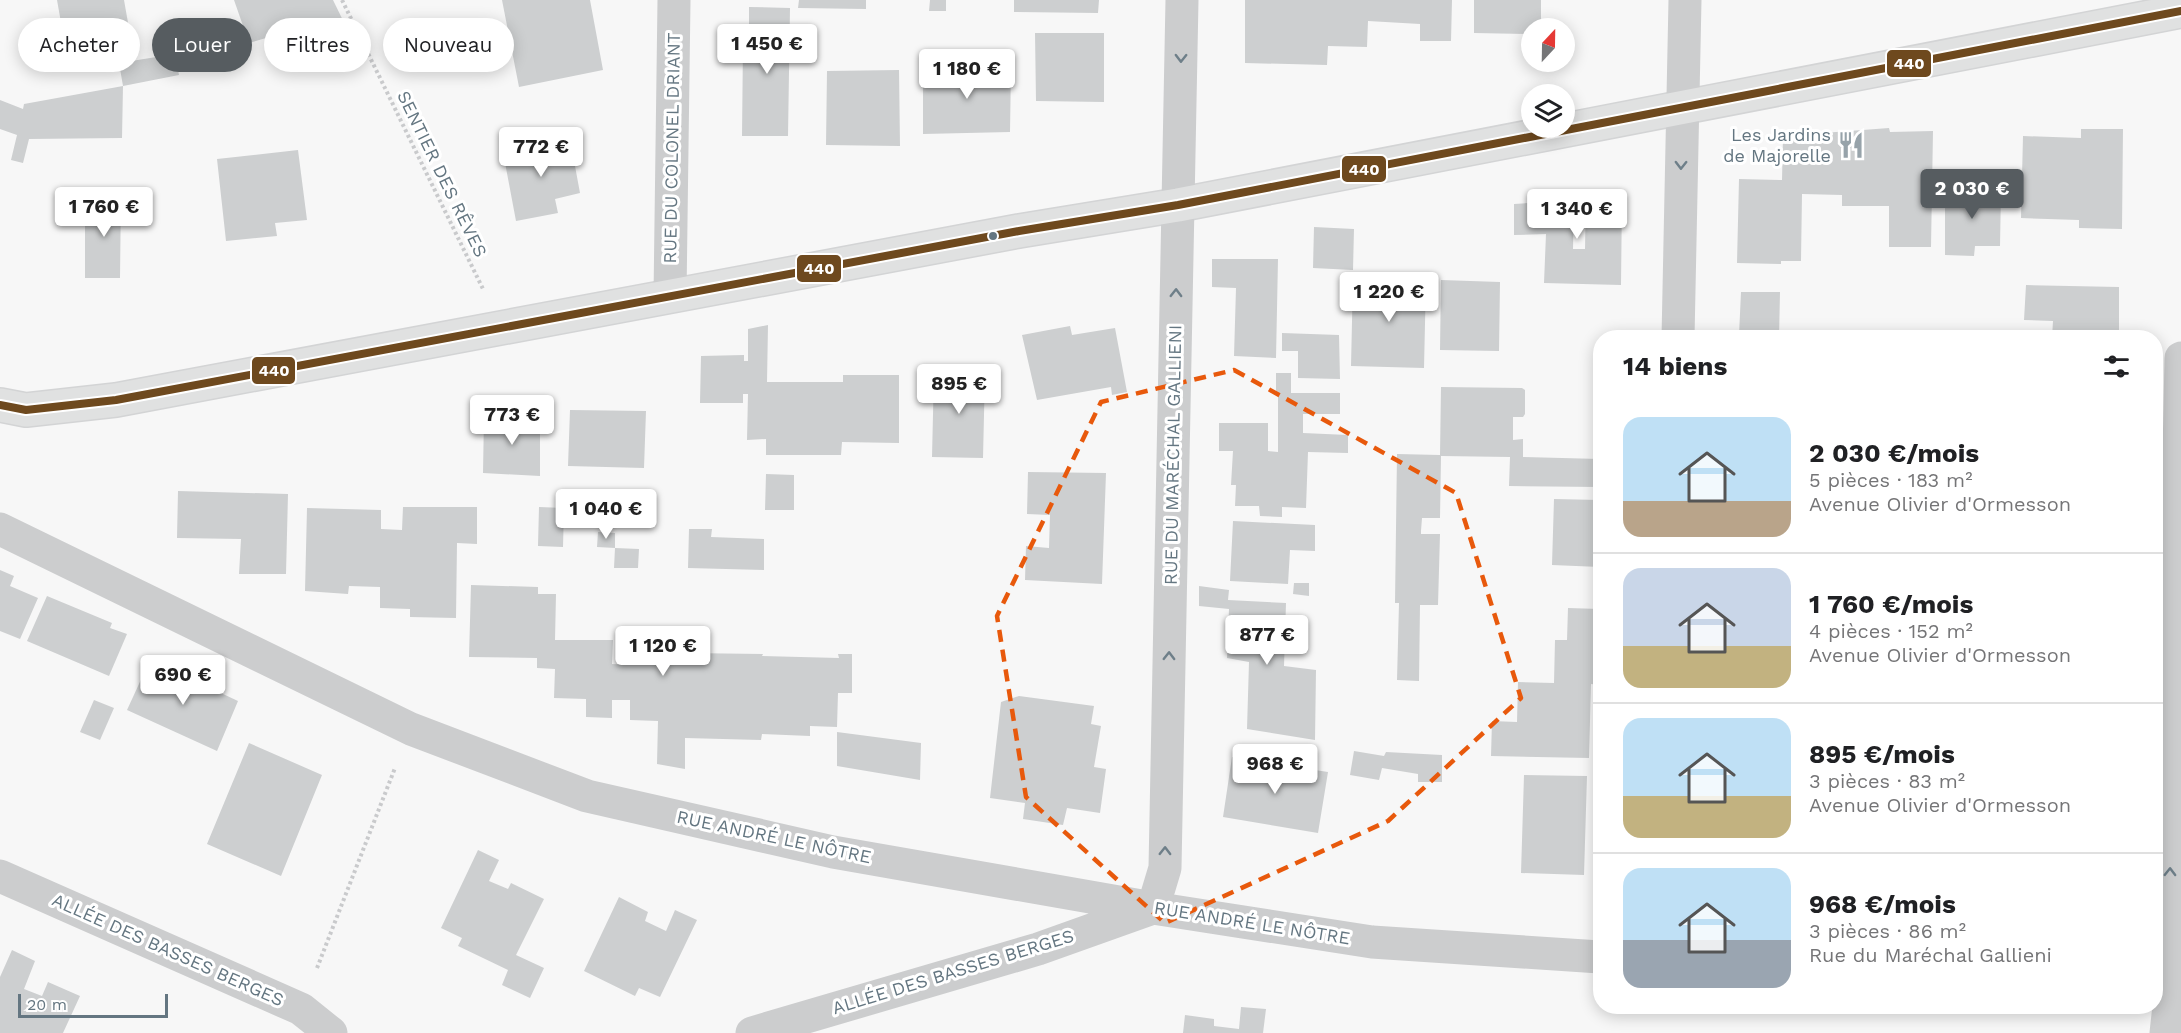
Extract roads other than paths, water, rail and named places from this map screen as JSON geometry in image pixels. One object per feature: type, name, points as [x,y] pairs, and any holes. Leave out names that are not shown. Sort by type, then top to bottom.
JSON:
[{"type":"main road","points":[[0,405],[26,410],[116,400],[1019,231],[1178,205],[2181,11]]},
{"type":"street","name":"RUE DU COLONEL DRIANT","points":[[670,296],[674,0]]},
{"type":"street","name":"RUE DU MARÉCHAL GALLIENI","points":[[1152,908],[1165,868],[1182,0]]},
{"type":"street","points":[[1678,330],[1685,0]]},
{"type":"street","points":[[2166,1033],[2170,997],[2169,931],[2181,358]]},
{"type":"street","name":"RUE ANDRÉ LE NÔTRE","points":[[0,529],[411,729],[587,796],[832,852],[1152,908],[1372,942],[1593,957]]},
{"type":"street","name":"ALLÉE DES BASSES BERGES","points":[[0,876],[301,1009],[331,1033]]},
{"type":"street","name":"ALLÉE DES BASSES BERGES","points":[[752,1033],[1038,949],[1152,908]]},
{"type":"place","name":"Les Jardins de Majorelle","points":[[1851,145]]}]
